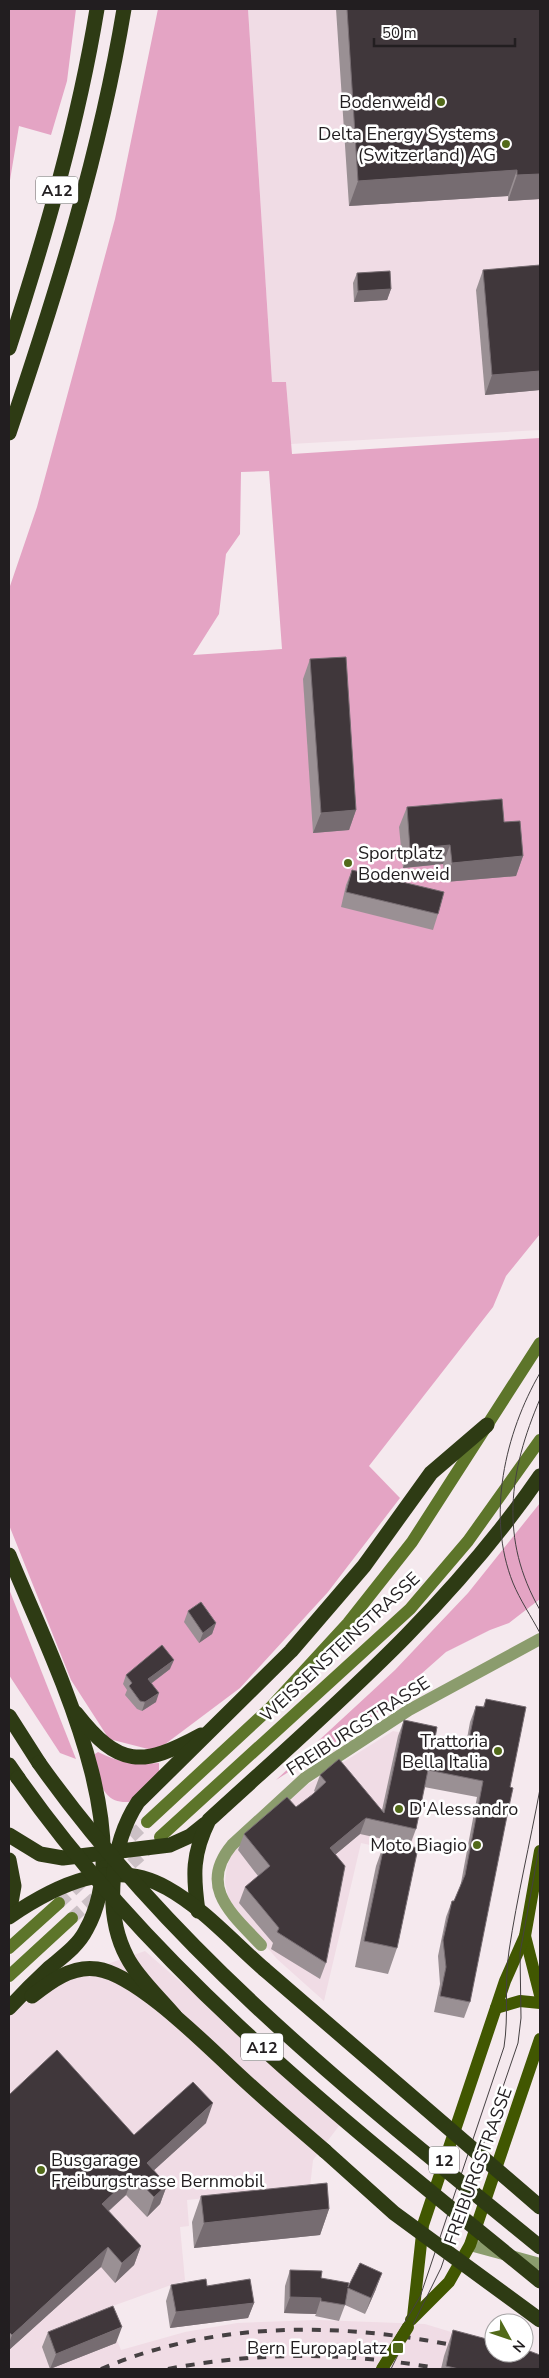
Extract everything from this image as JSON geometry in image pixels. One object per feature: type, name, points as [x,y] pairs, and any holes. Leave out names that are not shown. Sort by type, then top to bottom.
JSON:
[{"type":"highway","name":"A12","points":[[9,348],[58,188],[83,81],[96,9]]},
{"type":"highway","name":"A12","points":[[9,433],[41,338],[84,196],[110,87],[124,9]]},
{"type":"highway","points":[[9,2008],[83,1935],[97,1906],[118,1852],[129,1815],[138,1802],[217,1727],[322,1617],[364,1566],[431,1473],[487,1425]]},
{"type":"highway","points":[[9,1835],[40,1854],[63,1858],[170,1845],[190,1836],[419,1626],[485,1552],[540,1476]]},
{"type":"highway","points":[[9,1556],[71,1706],[98,1795],[102,1815],[103,1854],[109,1875],[113,1911],[119,1940],[127,1958],[175,2016],[199,2039],[394,2213],[540,2320]]},
{"type":"highway","points":[[71,1706],[101,1743],[115,1752],[130,1757],[147,1758],[164,1754],[217,1727]]},
{"type":"highway","name":"A12","points":[[9,1716],[39,1764],[118,1866],[152,1905],[223,1977],[326,2070],[540,2247]]},
{"type":"highway","name":"A12","points":[[9,1765],[99,1884],[206,1995],[302,2083],[540,2280]]},
{"type":"highway","points":[[198,1911],[194,1861],[201,1837],[209,1820]]},
{"type":"highway","points":[[9,1860],[13,1870],[14,1886],[9,1916]]},
{"type":"highway","points":[[9,1916],[53,1890],[92,1875],[143,1879],[165,1887],[198,1911],[540,2207]]},
{"type":"highway","points":[[9,2008],[31,1997],[65,1974],[80,1970],[96,1969],[123,1978],[175,2016]]},
{"type":"main road","name":"WEISSENSTEINSTRASSE","points":[[147,1822],[269,1709],[348,1623],[412,1542],[540,1342]]},
{"type":"main road","name":"WEISSENSTEINSTRASSE","points":[[160,1837],[410,1609],[468,1541],[540,1440]]},
{"type":"main road","name":"FREIBURGSTRASSE","points":[[410,2322],[423,2225],[505,1981],[525,1936],[540,1851]]},
{"type":"main road","points":[[9,1948],[59,1903]]},
{"type":"main road","points":[[9,1976],[72,1918]]},
{"type":"main road","name":"FREIBURGSTRASSE","points":[[525,1936],[540,1995]]},
{"type":"main road","points":[[496,2008],[520,2001],[540,2002]]},
{"type":"main road","name":"FREIBURGSTRASSE","points":[[382,2369],[410,2322],[449,2282],[470,2245],[540,2039]]},
{"type":"street","name":"FREIBURGSTRASSE","points":[[261,1945],[228,1910],[219,1892],[218,1871],[232,1845],[305,1778],[409,1710],[540,1639]]},
{"type":"street","points":[[470,2245],[540,2264]]},
{"type":"shaded area","points":[[9,9],[76,9],[67,81],[51,135],[19,126],[9,186]]},
{"type":"shaded area","points":[[158,9],[248,9],[272,382],[286,382],[292,454],[540,438],[540,1234],[506,1276],[493,1307],[369,1466],[400,1498],[328,1592],[240,1688],[156,1751],[109,1739],[71,1680],[9,1525],[9,589],[37,507],[115,219]],"holes":[[[269,471],[282,649],[193,655],[219,614],[226,554],[240,534],[241,472]]]},
{"type":"shaded area","points":[[248,9],[540,9],[540,430],[291,444],[286,382],[272,382]]},
{"type":"shaded area","points":[[540,1503],[540,1599],[509,1623],[490,1630],[446,1652],[368,1721],[276,1780],[395,1670],[468,1593]]},
{"type":"shaded area","points":[[9,1589],[76,1759],[60,1753],[9,1675]]},
{"type":"shaded area","points":[[393,1731],[435,1740],[410,1854],[361,1843],[324,2001],[277,1959],[229,1902],[225,1882],[227,1866],[233,1851],[307,1785]]},
{"type":"shaded area","points":[[98,1752],[127,1762],[142,1764],[159,1763],[159,1772],[129,1802],[119,1802],[107,1794],[100,1781],[92,1756]]},
{"type":"shaded area","points":[[145,1951],[342,2122],[313,2160],[310,2187],[187,2200],[189,2226],[180,2227],[185,2280],[110,2307],[107,2316],[121,2350],[185,2332],[237,2323],[318,2320],[425,2324],[484,2342],[484,2363],[534,2363],[534,2358],[540,2359],[540,2369],[249,2367],[9,2369],[9,2016],[31,1998],[61,1980]]},
{"type":"building","name":"Bodenweid","points":[[347,9],[540,9],[540,174],[517,175],[517,170],[358,181]]},
{"type":"building","points":[[540,265],[540,371],[492,375],[483,270]]},
{"type":"building","points":[[390,271],[391,289],[358,291],[357,273]]},
{"type":"building","points":[[346,657],[356,810],[321,813],[310,659]]},
{"type":"building","points":[[502,799],[504,822],[520,821],[523,856],[452,863],[450,845],[410,849],[407,807]]},
{"type":"building","points":[[352,870],[444,892],[438,914],[346,892]]},
{"type":"building","points":[[201,1602],[216,1623],[203,1633],[188,1611]]},
{"type":"building","points":[[162,1645],[174,1660],[148,1679],[159,1693],[145,1702],[140,1701],[129,1686],[132,1683],[126,1675]]},
{"type":"building","points":[[486,1699],[526,1707],[510,1787],[513,1788],[470,2002],[440,1996],[446,1967],[443,1940],[452,1901],[454,1901],[465,1875],[483,1781],[428,1770],[416,1829],[366,1818],[330,1848],[345,1866],[326,1963],[277,1932],[279,1928],[245,1887],[270,1866],[244,1834],[287,1797],[296,1807],[312,1795],[326,1782],[320,1775],[339,1759],[384,1813],[404,1720],[437,1727],[435,1738],[468,1744],[476,1706],[484,1707]]},
{"type":"building","points":[[385,1841],[418,1848],[397,1948],[364,1941]]},
{"type":"building","points":[[57,2050],[134,2135],[193,2082],[213,2103],[147,2163],[167,2185],[154,2197],[133,2175],[102,2204],[141,2246],[122,2263],[108,2247],[12,2335],[9,2332],[9,2095]]},
{"type":"building","points":[[327,2183],[329,2209],[204,2223],[201,2196]]},
{"type":"building","points":[[360,2263],[382,2273],[371,2298],[348,2288],[345,2305],[321,2301],[321,2298],[290,2297],[290,2270],[322,2271],[321,2278],[349,2283],[348,2287]]},
{"type":"building","points":[[206,2279],[207,2286],[250,2279],[254,2303],[176,2312],[171,2285]]},
{"type":"building","points":[[113,2306],[122,2327],[56,2354],[48,2332]]},
{"type":"building","points":[[453,2330],[484,2338],[484,2363],[534,2363],[534,2353],[540,2355],[540,2369],[459,2369],[446,2366]]},
{"type":"tunnel","points":[[118,1849],[147,1822]]},
{"type":"tunnel","points":[[118,1876],[151,1846]]},
{"type":"tunnel","points":[[59,1903],[84,1880]]},
{"type":"tunnel","points":[[72,1918],[100,1893]]},
{"type":"tram line","points":[[540,1373],[517,1422],[503,1475],[500,1503],[505,1557],[513,1583],[540,1633]]},
{"type":"tram line","points":[[540,1399],[521,1452],[513,1505],[518,1557],[527,1584],[540,1610]]},
{"type":"tram line","points":[[376,2369],[420,2297],[504,2047],[509,1951],[540,1789]]},
{"type":"tram line","points":[[391,2369],[441,2268],[518,2043],[521,2018],[520,1953],[540,1843]]},
{"type":"railway","points":[[101,2369],[145,2353],[189,2341],[234,2334],[280,2330],[371,2333],[462,2347]]},
{"type":"railway","points":[[168,2369],[234,2359],[299,2356],[364,2359],[430,2367]]},
{"type":"place","name":"Bodenweid","points":[[441,102]]},
{"type":"place","name":"Delta Energy Systems (Switzerland) AG","points":[[506,144]]},
{"type":"place","name":"Sportplatz Bodenweid","points":[[348,863]]},
{"type":"place","name":"Trattoria Bella Italia","points":[[498,1751]]},
{"type":"place","name":"D'Alessandro","points":[[399,1809]]},
{"type":"place","name":"Moto Biagio","points":[[477,1845]]},
{"type":"place","name":"Busgarage Freiburgstrasse Bernmobil","points":[[41,2170]]},
{"type":"place","name":"Bern Europaplatz","points":[[398,2348]]}]
